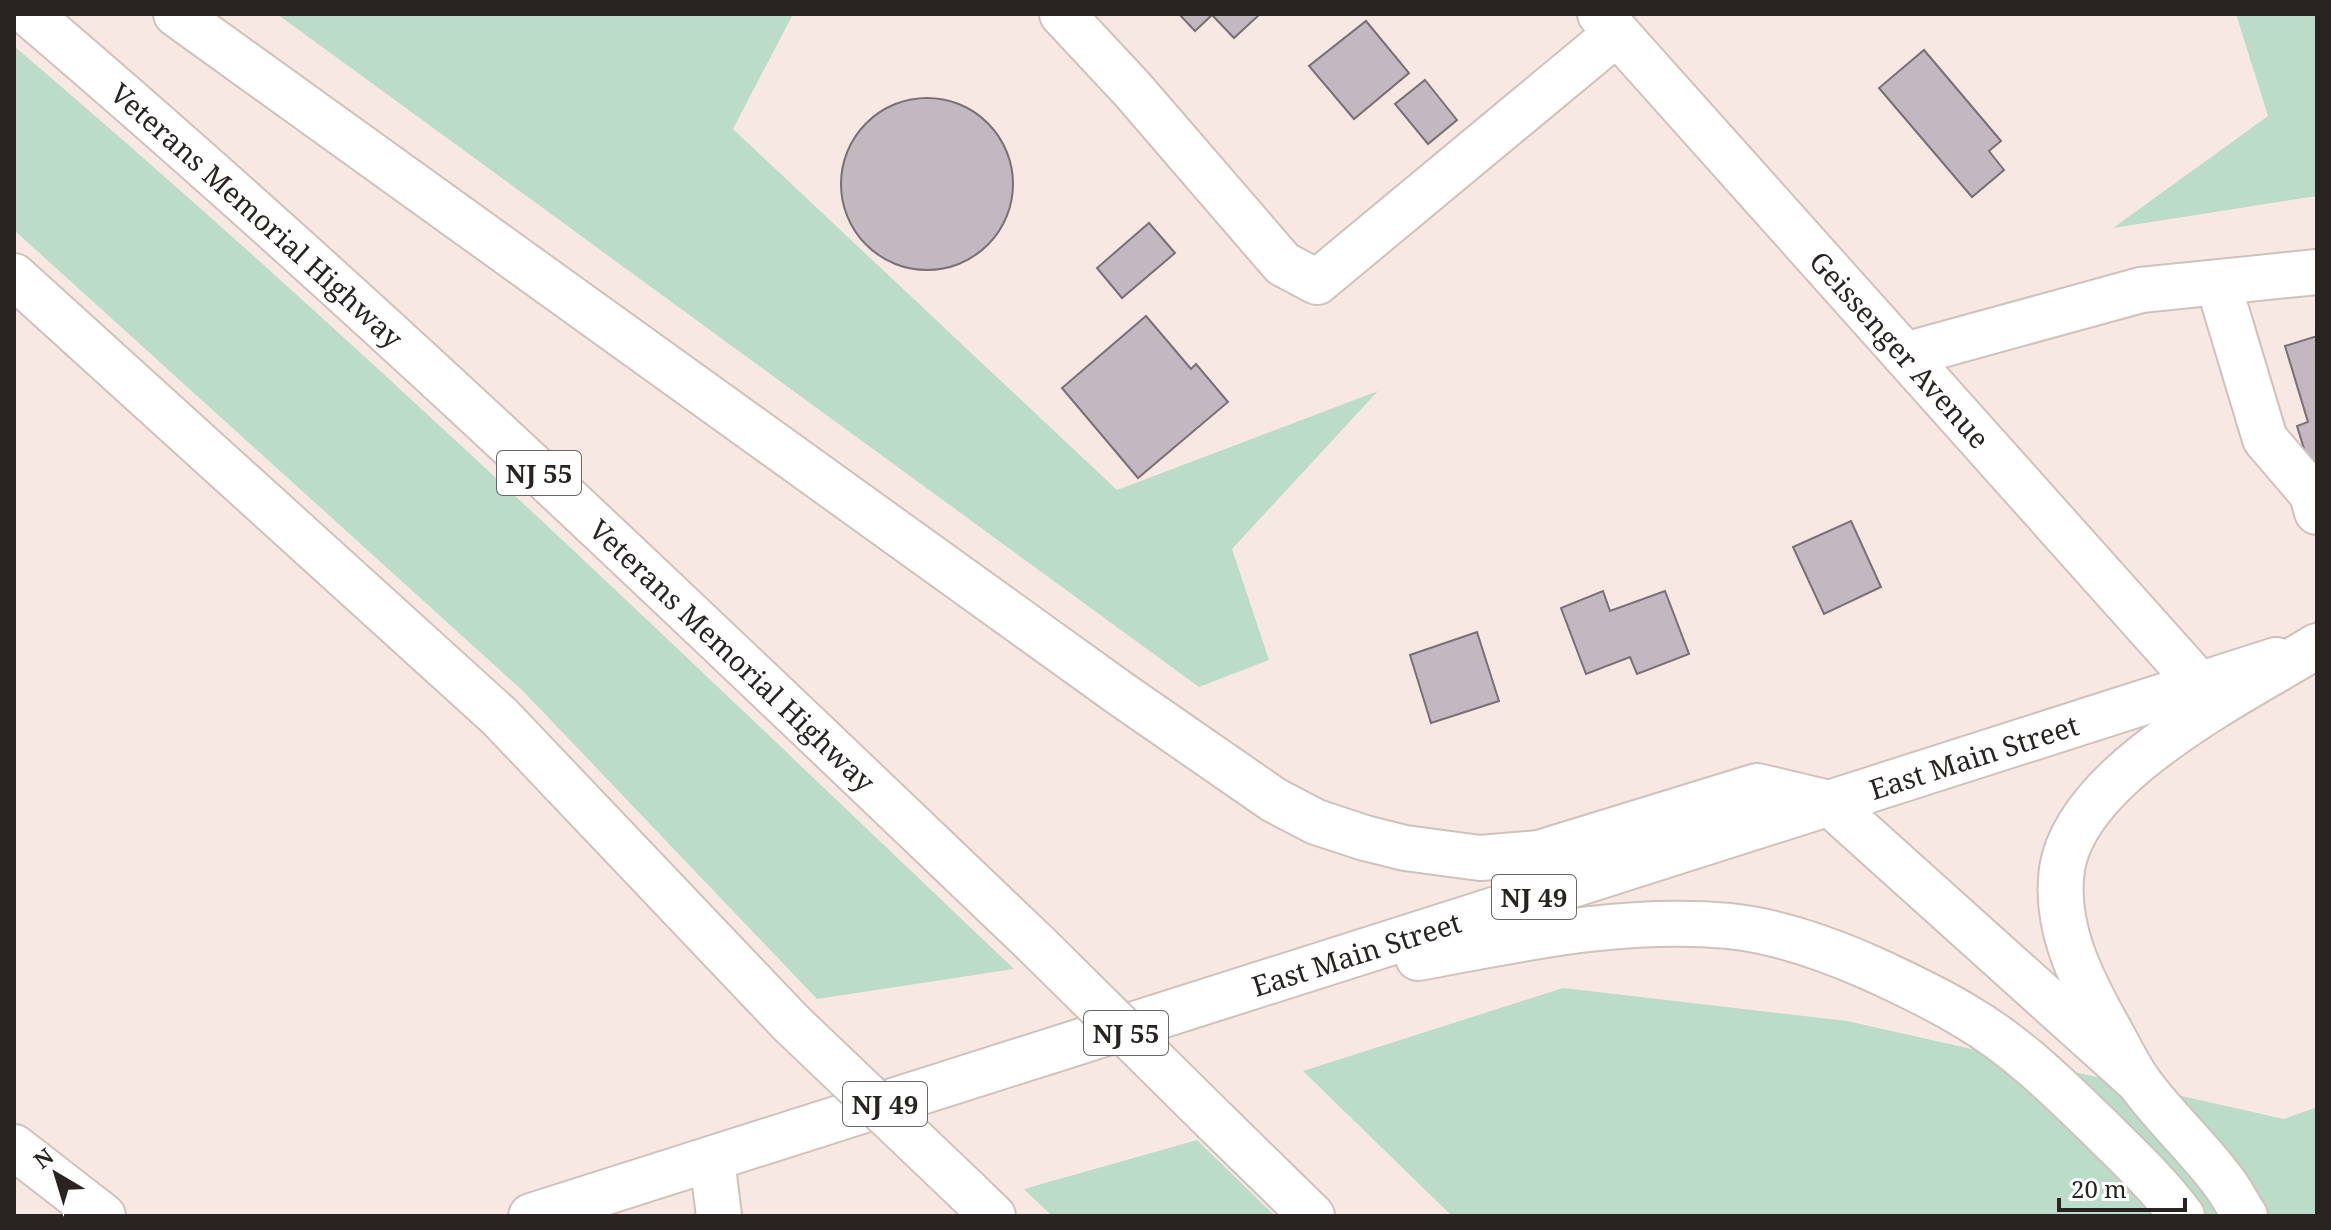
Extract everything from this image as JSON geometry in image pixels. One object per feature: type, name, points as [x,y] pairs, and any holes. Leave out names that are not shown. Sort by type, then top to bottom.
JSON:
[{"type":"main road","name":"Veterans Memorial Highway","points":[[29,14],[192,153],[605,533],[1037,945],[1312,1216]]},
{"type":"main road","points":[[176,14],[1108,685],[1274,800],[1316,822],[1405,848],[1480,858],[1539,853],[1757,786],[1829,803],[2139,1082],[2223,1180],[2245,1216]]},
{"type":"main road","points":[[1062,14],[1132,89],[1283,264],[1317,282],[1609,23]]},
{"type":"main road","name":"Geissenger Avenue","points":[[1609,23],[2200,685]]},
{"type":"main road","points":[[1905,355],[2141,290],[2317,272]]},
{"type":"main road","points":[[14,276],[500,717],[791,1023],[980,1204]]},
{"type":"main road","points":[[2218,283],[2265,439],[2312,494],[2317,512]]},
{"type":"main road","points":[[2139,1082],[2080,977],[2067,938],[2061,904],[2062,869],[2071,837],[2092,806],[2119,778],[2178,731],[2317,646]]},
{"type":"main road","name":"East Main Street","points":[[531,1216],[2317,646]]},
{"type":"main road","points":[[1238,991],[1588,929],[1690,924],[1732,926],[1785,937],[1838,953],[1925,993],[1968,1017],[2063,1092],[2143,1171],[2182,1216]]},
{"type":"main road","points":[[14,1147],[103,1216]]},
{"type":"main road","points":[[712,1159],[719,1216]]},
{"type":"green space","points":[[277,14],[793,14],[733,129],[1117,490],[1378,391],[1232,549],[1269,660],[1199,687]]},
{"type":"green space","points":[[2236,14],[2317,14],[2317,196],[2113,228],[2268,116]]},
{"type":"green space","points":[[14,46],[270,270],[395,385],[1014,969],[817,999],[524,692],[14,230]]},
{"type":"green space","points":[[1563,988],[1847,1021],[2284,1119],[2317,1107],[2317,1216],[1452,1216],[1303,1071]]},
{"type":"green space","points":[[1197,1140],[1275,1216],[1052,1216],[1024,1189]]},
{"type":"building","points":[[1179,14],[1260,14],[1234,38],[1212,15],[1195,31]]},
{"type":"building","points":[[1366,21],[1409,73],[1354,119],[1309,66]]},
{"type":"building","points":[[1924,50],[2001,141],[1989,151],[2004,170],[1972,197],[1879,88]]},
{"type":"building","points":[[1425,80],[1457,120],[1428,144],[1395,104]]},
{"type":"building","points":[[927,98],[960,104],[988,123],[1007,151],[1013,184],[1007,217],[988,245],[960,264],[927,270],[894,264],[866,245],[847,217],[841,184],[847,151],[866,123],[894,104]]},
{"type":"building","points":[[1149,223],[1175,253],[1122,298],[1097,268]]},
{"type":"building","points":[[1146,316],[1191,369],[1196,364],[1228,402],[1138,478],[1062,388]]},
{"type":"building","points":[[2317,336],[2317,491],[2297,426],[2308,422],[2285,346]]},
{"type":"building","points":[[1851,521],[1881,587],[1824,614],[1793,547]]},
{"type":"building","points":[[1603,591],[1610,611],[1665,591],[1689,654],[1637,674],[1630,657],[1586,674],[1561,608]]},
{"type":"building","points":[[1477,632],[1499,701],[1431,723],[1410,655]]}]
